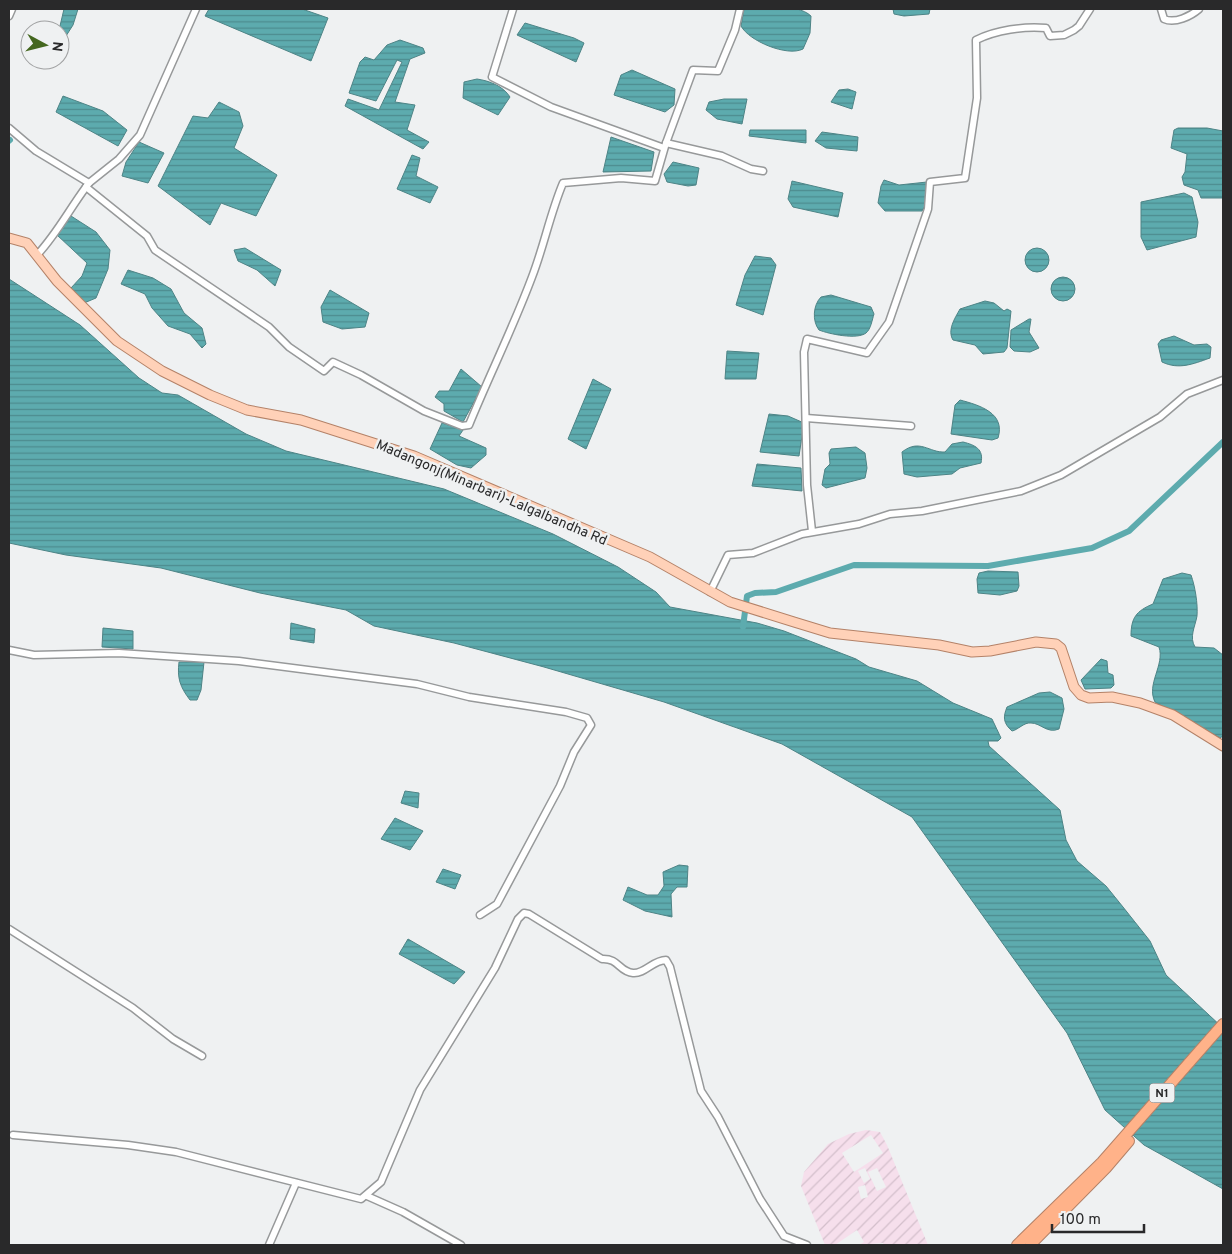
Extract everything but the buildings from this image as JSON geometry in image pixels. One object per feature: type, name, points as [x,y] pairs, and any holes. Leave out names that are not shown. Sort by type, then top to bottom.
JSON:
[{"type":"highway","name":"N1","points":[[1017,1245],[1104,1165],[1223,1024]]},
{"type":"highway","name":"N1","points":[[1030,1245],[1223,1034]]},
{"type":"main road","name":"Madangonj(Minarbari)-Lalgalbandha Rd","points":[[9,238],[27,243],[57,281],[117,341],[162,371],[210,395],[247,410],[301,420],[414,456],[650,557],[710,592],[730,602],[755,610],[830,632],[939,645],[972,652],[990,651],[1036,642],[1056,644],[1061,648],[1074,687],[1081,695],[1089,698],[1112,697],[1140,703],[1172,715],[1223,744]]},
{"type":"street","points":[[9,16],[12,9]]},
{"type":"street","points":[[37,255],[49,242],[87,185],[119,159],[140,135],[196,9]]},
{"type":"street","points":[[513,9],[492,76],[551,107],[665,146],[722,156],[750,169],[762,171]]},
{"type":"street","points":[[9,128],[36,151],[87,185],[147,236],[155,250],[269,327],[289,348],[324,371],[333,362],[361,375],[424,411],[462,426],[469,425],[497,364],[533,275],[553,205],[563,183],[621,178],[654,181],[693,70],[718,71],[735,30],[740,9]]},
{"type":"street","points":[[812,531],[807,485],[804,352],[807,339],[860,353],[870,352],[889,322],[928,210],[930,182],[965,178],[977,98],[976,40],[1006,31],[1039,28],[1046,28],[1050,36],[1064,35],[1079,26],[1090,9]]},
{"type":"street","points":[[1161,9],[1164,19],[1168,21],[1191,17],[1199,9]]},
{"type":"street","points":[[710,592],[728,555],[753,553],[812,531],[859,524],[890,514],[922,511],[1021,491],[1061,476],[1160,417],[1188,394],[1223,380]]},
{"type":"street","points":[[806,418],[911,426]]},
{"type":"street","points":[[9,650],[34,655],[119,653],[239,661],[418,684],[469,697],[566,712],[587,718],[591,725],[574,752],[560,786],[521,862],[497,904],[480,915]]},
{"type":"street","points":[[13,1135],[128,1145],[176,1152],[361,1200],[381,1182],[420,1090],[495,968],[518,919],[524,913],[530,914],[602,959],[614,960],[628,972],[639,973],[659,960],[666,960],[670,967],[701,1091],[718,1117],[760,1198],[784,1236],[807,1245]]},
{"type":"street","points":[[9,929],[133,1008],[173,1039],[202,1056]]},
{"type":"street","points":[[270,1245],[296,1183]]},
{"type":"street","points":[[367,1196],[404,1212],[461,1245]]},
{"type":"shaded area","points":[[866,1130],[880,1132],[928,1245],[884,1245],[883,1243],[859,1245],[864,1242],[857,1230],[835,1245],[825,1245],[801,1186],[804,1172],[828,1144],[849,1134]],"holes":[[[871,1135],[883,1153],[854,1172],[842,1153]],[[865,1168],[870,1179],[864,1183],[858,1171]],[[877,1168],[886,1187],[877,1191],[868,1172]],[[865,1185],[868,1197],[861,1199],[858,1187]]]},
{"type":"water","points":[[788,8],[797,9],[811,16],[810,33],[803,49],[788,51],[778,49],[752,37],[741,26],[744,9]]},
{"type":"water","points":[[64,9],[78,9],[70,30],[70,20],[61,20]]},
{"type":"water","points":[[209,9],[302,9],[328,18],[311,61],[205,16]]},
{"type":"water","points":[[893,9],[930,9],[929,14],[904,16],[894,14]]},
{"type":"water","points":[[525,23],[574,38],[584,43],[576,62],[517,35]]},
{"type":"water","points":[[400,40],[423,48],[425,53],[410,59],[395,102],[415,105],[407,130],[429,142],[423,149],[345,106],[348,99],[379,110],[402,62],[397,60],[376,101],[349,93],[360,62],[365,57],[374,60],[387,45]]},
{"type":"water","points":[[632,70],[675,89],[674,105],[665,112],[614,95],[621,75]]},
{"type":"water","points":[[477,79],[496,85],[510,97],[498,115],[463,98],[464,82]]},
{"type":"water","points":[[848,89],[856,92],[852,109],[831,102],[839,90]]},
{"type":"water","points":[[63,96],[103,111],[127,130],[118,146],[56,112]]},
{"type":"water","points":[[724,99],[747,99],[742,124],[717,119],[706,110],[709,102]]},
{"type":"water","points":[[219,102],[239,112],[243,126],[234,148],[277,175],[256,216],[221,203],[210,225],[158,186],[193,116],[208,118]]},
{"type":"water","points":[[1178,128],[1207,128],[1223,131],[1223,198],[1201,198],[1198,190],[1184,185],[1182,177],[1185,172],[1187,154],[1171,148],[1174,130]]},
{"type":"water","points":[[750,130],[806,130],[806,143],[749,136]]},
{"type":"water","points":[[822,132],[858,137],[857,151],[826,148],[815,141]]},
{"type":"water","points":[[611,137],[654,152],[651,171],[603,172]]},
{"type":"water","points":[[139,142],[164,153],[148,183],[122,176],[126,162]]},
{"type":"water","points":[[412,155],[420,158],[416,176],[438,187],[430,203],[397,189]]},
{"type":"water","points":[[673,162],[699,168],[696,185],[688,186],[667,182],[664,174]]},
{"type":"water","points":[[884,180],[899,185],[927,182],[926,204],[922,211],[885,211],[878,203]]},
{"type":"water","points":[[792,181],[843,193],[838,217],[793,207],[788,199]]},
{"type":"water","points":[[1184,193],[1192,197],[1198,222],[1196,237],[1147,250],[1141,237],[1141,202]]},
{"type":"water","points":[[71,216],[96,232],[110,250],[108,269],[96,298],[84,303],[71,288],[82,276],[87,263],[57,235]]},
{"type":"water","points":[[245,248],[281,270],[275,286],[257,270],[238,261],[234,250]]},
{"type":"water","points":[[1037,248],[1042,249],[1048,255],[1048,265],[1042,271],[1037,272],[1032,271],[1026,265],[1025,260],[1026,255],[1032,249]]},
{"type":"water","points":[[755,256],[771,258],[776,265],[763,315],[736,305],[745,275]]},
{"type":"water","points":[[128,270],[153,278],[171,289],[184,313],[202,328],[206,344],[202,348],[190,334],[168,326],[152,308],[145,294],[121,284]]},
{"type":"water","points":[[1063,277],[1071,281],[1075,289],[1071,297],[1063,301],[1055,297],[1051,289],[1055,281]]},
{"type":"water","points":[[9,279],[80,325],[139,378],[162,393],[178,395],[246,434],[286,451],[444,489],[553,534],[618,567],[656,592],[670,607],[757,623],[784,631],[856,659],[869,667],[917,681],[953,703],[992,719],[1001,738],[998,741],[988,741],[989,746],[1060,810],[1066,840],[1077,861],[1106,886],[1150,941],[1166,975],[1223,1028],[1223,1189],[1144,1145],[1105,1110],[1067,1033],[912,817],[782,744],[664,702],[544,667],[454,643],[374,626],[346,610],[260,593],[161,568],[66,555],[9,543]]},
{"type":"water","points":[[330,290],[369,313],[365,327],[342,329],[323,322],[321,307]]},
{"type":"water","points":[[831,295],[871,307],[874,314],[866,333],[850,336],[836,335],[819,330],[814,318],[816,304],[821,297]]},
{"type":"water","points":[[985,301],[994,303],[1004,311],[1007,309],[1011,311],[1007,348],[1004,352],[983,354],[975,345],[953,340],[951,336],[952,324],[960,309]]},
{"type":"water","points":[[1031,319],[1029,332],[1039,348],[1030,352],[1014,351],[1010,347],[1011,330]]},
{"type":"water","points":[[1174,336],[1194,345],[1207,344],[1211,347],[1210,358],[1180,366],[1162,362],[1158,344],[1161,340]]},
{"type":"water","points":[[727,351],[759,353],[756,379],[725,379]]},
{"type":"water","points":[[461,369],[482,387],[463,422],[444,411],[444,404],[435,397],[439,391],[449,391]]},
{"type":"water","points":[[593,379],[611,389],[586,449],[568,439]]},
{"type":"water","points":[[960,400],[982,408],[995,416],[999,429],[998,438],[992,440],[951,434],[955,405]]},
{"type":"water","points":[[769,414],[788,416],[804,423],[799,456],[760,452]]},
{"type":"water","points":[[442,423],[463,430],[459,436],[486,448],[486,455],[471,468],[457,465],[430,449]]},
{"type":"water","points":[[963,442],[978,448],[982,458],[981,463],[960,468],[952,474],[917,477],[904,474],[902,452],[908,448],[919,446],[945,452],[952,444]]},
{"type":"water","points":[[856,447],[865,453],[867,468],[865,478],[826,488],[822,485],[825,469],[830,464],[829,453],[831,449]]},
{"type":"water","points":[[757,464],[801,468],[802,491],[752,486]]},
{"type":"water","points":[[988,571],[1018,572],[1019,586],[1017,591],[1000,595],[978,593],[977,579],[979,573]]},
{"type":"water","points":[[1182,573],[1191,575],[1195,590],[1197,616],[1192,636],[1195,647],[1214,648],[1223,655],[1223,736],[1220,738],[1155,702],[1153,688],[1160,661],[1159,647],[1131,636],[1133,620],[1142,609],[1153,604],[1163,579]]},
{"type":"water","points":[[291,623],[315,629],[314,643],[290,639]]},
{"type":"water","points":[[103,628],[133,631],[133,649],[102,647]]},
{"type":"water","points":[[1101,659],[1107,661],[1108,673],[1113,675],[1114,685],[1111,688],[1085,689],[1081,680]]},
{"type":"water","points":[[179,662],[204,662],[201,690],[197,700],[190,700],[184,691],[178,673]]},
{"type":"water","points":[[1050,692],[1062,698],[1064,709],[1059,729],[1051,730],[1035,723],[1026,724],[1012,731],[1009,728],[1005,720],[1007,707],[1039,693]]},
{"type":"water","points":[[405,791],[419,793],[418,808],[401,803]]},
{"type":"water","points":[[395,818],[423,831],[410,850],[381,839]]},
{"type":"water","points":[[679,865],[688,866],[687,887],[677,887],[671,894],[672,917],[645,911],[623,900],[628,887],[647,895],[658,895],[664,886],[663,872]]},
{"type":"water","points":[[443,869],[461,875],[455,889],[436,882]]},
{"type":"water","points":[[408,939],[465,972],[454,984],[399,954]]},
{"type":"waterway","points":[[743,627],[747,596],[755,593],[776,592],[854,565],[988,566],[1092,548],[1129,531],[1223,442]]}]
